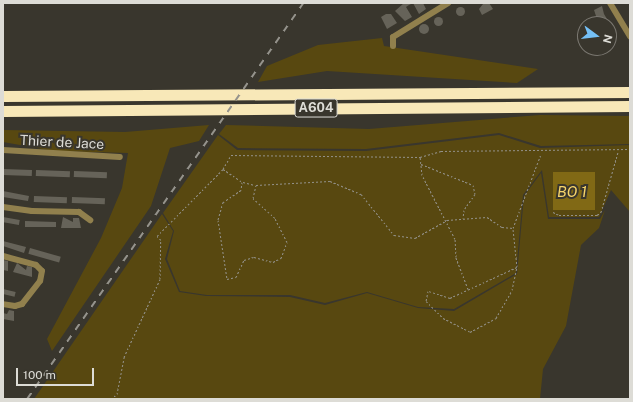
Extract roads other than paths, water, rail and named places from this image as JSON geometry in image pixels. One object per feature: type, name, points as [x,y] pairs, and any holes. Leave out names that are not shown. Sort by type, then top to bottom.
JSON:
[{"type":"highway","name":"A604","points":[[3,96],[630,92]]},
{"type":"highway","name":"A604","points":[[3,111],[630,106]]},
{"type":"street","points":[[393,46],[393,37],[448,3]]},
{"type":"street","points":[[610,3],[630,36]]},
{"type":"street","name":"Thier de Jace","points":[[3,150],[120,157]]},
{"type":"street","points":[[3,206],[32,211],[79,212],[90,220]]},
{"type":"street","points":[[3,256],[36,265],[42,271],[40,281],[22,304],[15,306],[3,304]]},
{"type":"water","name":"BO 1","points":[[553,172],[595,172],[595,210],[553,210]]},
{"type":"railway","points":[[27,399],[303,3]]}]
